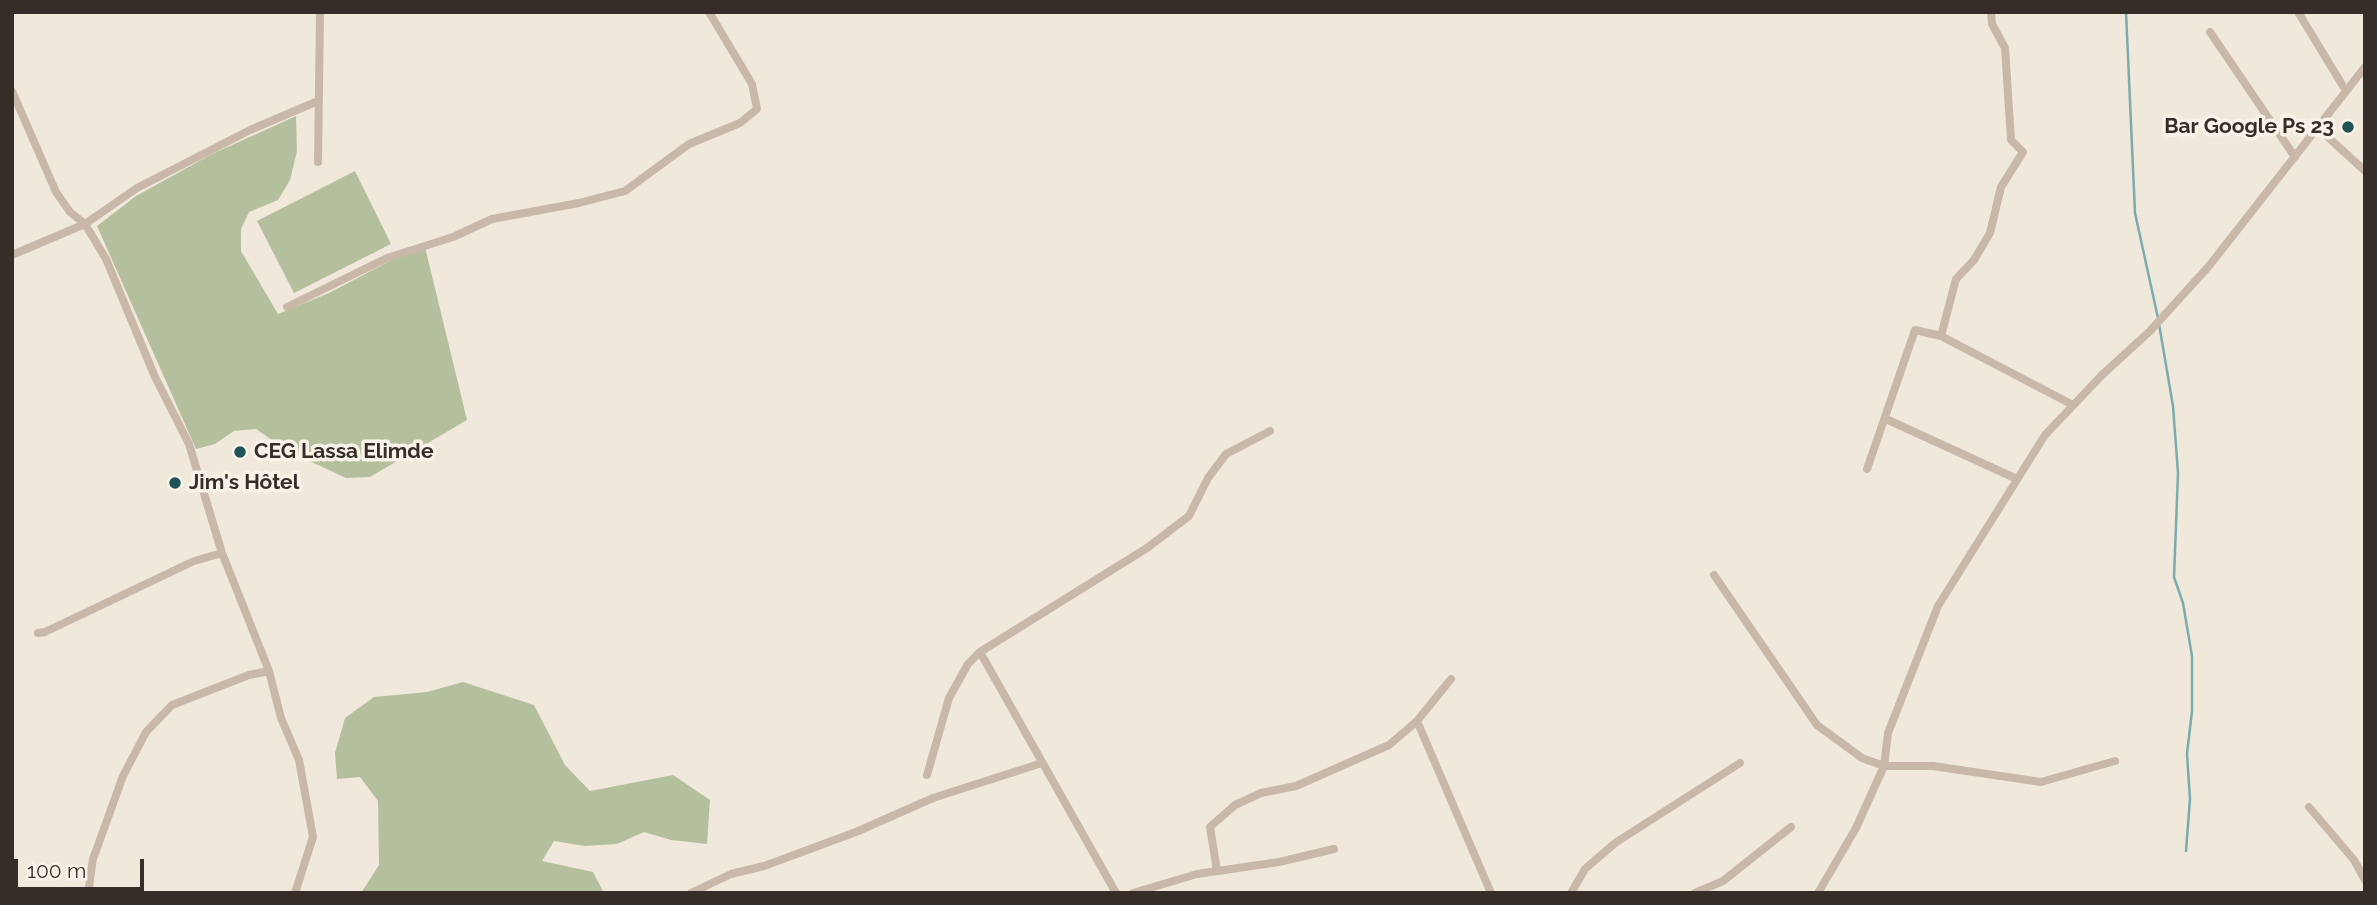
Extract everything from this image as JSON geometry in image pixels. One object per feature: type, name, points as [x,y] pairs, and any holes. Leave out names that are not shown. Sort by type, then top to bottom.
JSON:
[{"type":"street","points":[[318,162],[320,12]]},
{"type":"street","points":[[287,307],[387,258],[453,237],[492,219],[579,203],[625,191],[689,144],[740,123],[757,109],[752,85],[709,12]]},
{"type":"street","points":[[1941,336],[1956,279],[1974,260],[1990,233],[2001,187],[2023,152],[2011,140],[2005,48],[1992,24],[1991,12]]},
{"type":"street","points":[[2298,12],[2346,91]]},
{"type":"street","points":[[2210,32],[2295,158]]},
{"type":"street","points":[[1818,893],[1856,828],[1884,766],[1888,733],[1937,607],[2045,435],[2150,331],[2209,266],[2365,67]]},
{"type":"street","points":[[12,91],[56,192],[70,212],[85,224],[106,258],[155,377],[189,444],[222,553],[269,671],[281,719],[299,760],[313,837],[295,893]]},
{"type":"street","points":[[12,255],[85,224],[137,188],[250,130],[318,102]]},
{"type":"street","points":[[2318,128],[2365,171]]},
{"type":"street","points":[[1867,469],[1914,330],[1941,336],[2073,405]]},
{"type":"street","points":[[1886,419],[2017,480]]},
{"type":"street","points":[[927,775],[949,698],[968,664],[981,652],[1147,548],[1189,516],[1208,478],[1226,454],[1270,432]]},
{"type":"street","points":[[38,632],[45,632],[194,561],[222,553]]},
{"type":"street","points":[[1714,575],[1817,725],[1862,758],[1884,766],[1933,766],[2041,782],[2115,761]]},
{"type":"street","points":[[981,652],[1116,893]]},
{"type":"street","points":[[88,893],[93,859],[123,776],[146,732],[172,705],[249,675],[269,671]]},
{"type":"street","points":[[1217,871],[1210,827],[1235,805],[1261,793],[1296,786],[1389,745],[1417,721],[1451,679]]},
{"type":"street","points":[[1417,721],[1492,893]]},
{"type":"street","points":[[1571,893],[1585,869],[1615,843],[1740,763]]},
{"type":"street","points":[[691,893],[731,874],[764,866],[856,832],[933,798],[1042,764]]},
{"type":"street","points":[[2309,807],[2354,860],[2365,880]]},
{"type":"street","points":[[1695,893],[1723,881],[1791,827]]},
{"type":"street","points":[[1133,893],[1217,871],[1279,862],[1334,849]]},
{"type":"green space","points":[[296,116],[297,151],[290,180],[278,200],[249,212],[241,229],[241,251],[278,314],[329,293],[424,243],[467,420],[370,477],[346,478],[288,451],[256,429],[234,431],[215,444],[196,449],[97,226],[136,196],[212,154]]},
{"type":"green space","points":[[355,171],[391,244],[294,293],[257,221]]},
{"type":"green space","points":[[463,682],[534,705],[565,765],[590,791],[673,775],[710,800],[707,844],[671,840],[644,832],[617,844],[585,846],[554,841],[542,861],[593,872],[604,893],[361,893],[379,865],[378,801],[360,777],[337,779],[335,753],[345,718],[374,697],[427,692]]},
{"type":"waterway","points":[[2126,12],[2135,213],[2158,318]]},
{"type":"waterway","points":[[2159,324],[2173,406],[2178,473],[2174,577],[2183,603],[2192,656],[2192,711],[2187,754],[2190,799],[2186,851]]},
{"type":"place","name":"Bar Google Ps 23","points":[[2348,127]]},
{"type":"place","name":"CEG Lassa Elimde","points":[[240,452]]},
{"type":"place","name":"Jim's Hôtel","points":[[175,483]]}]
